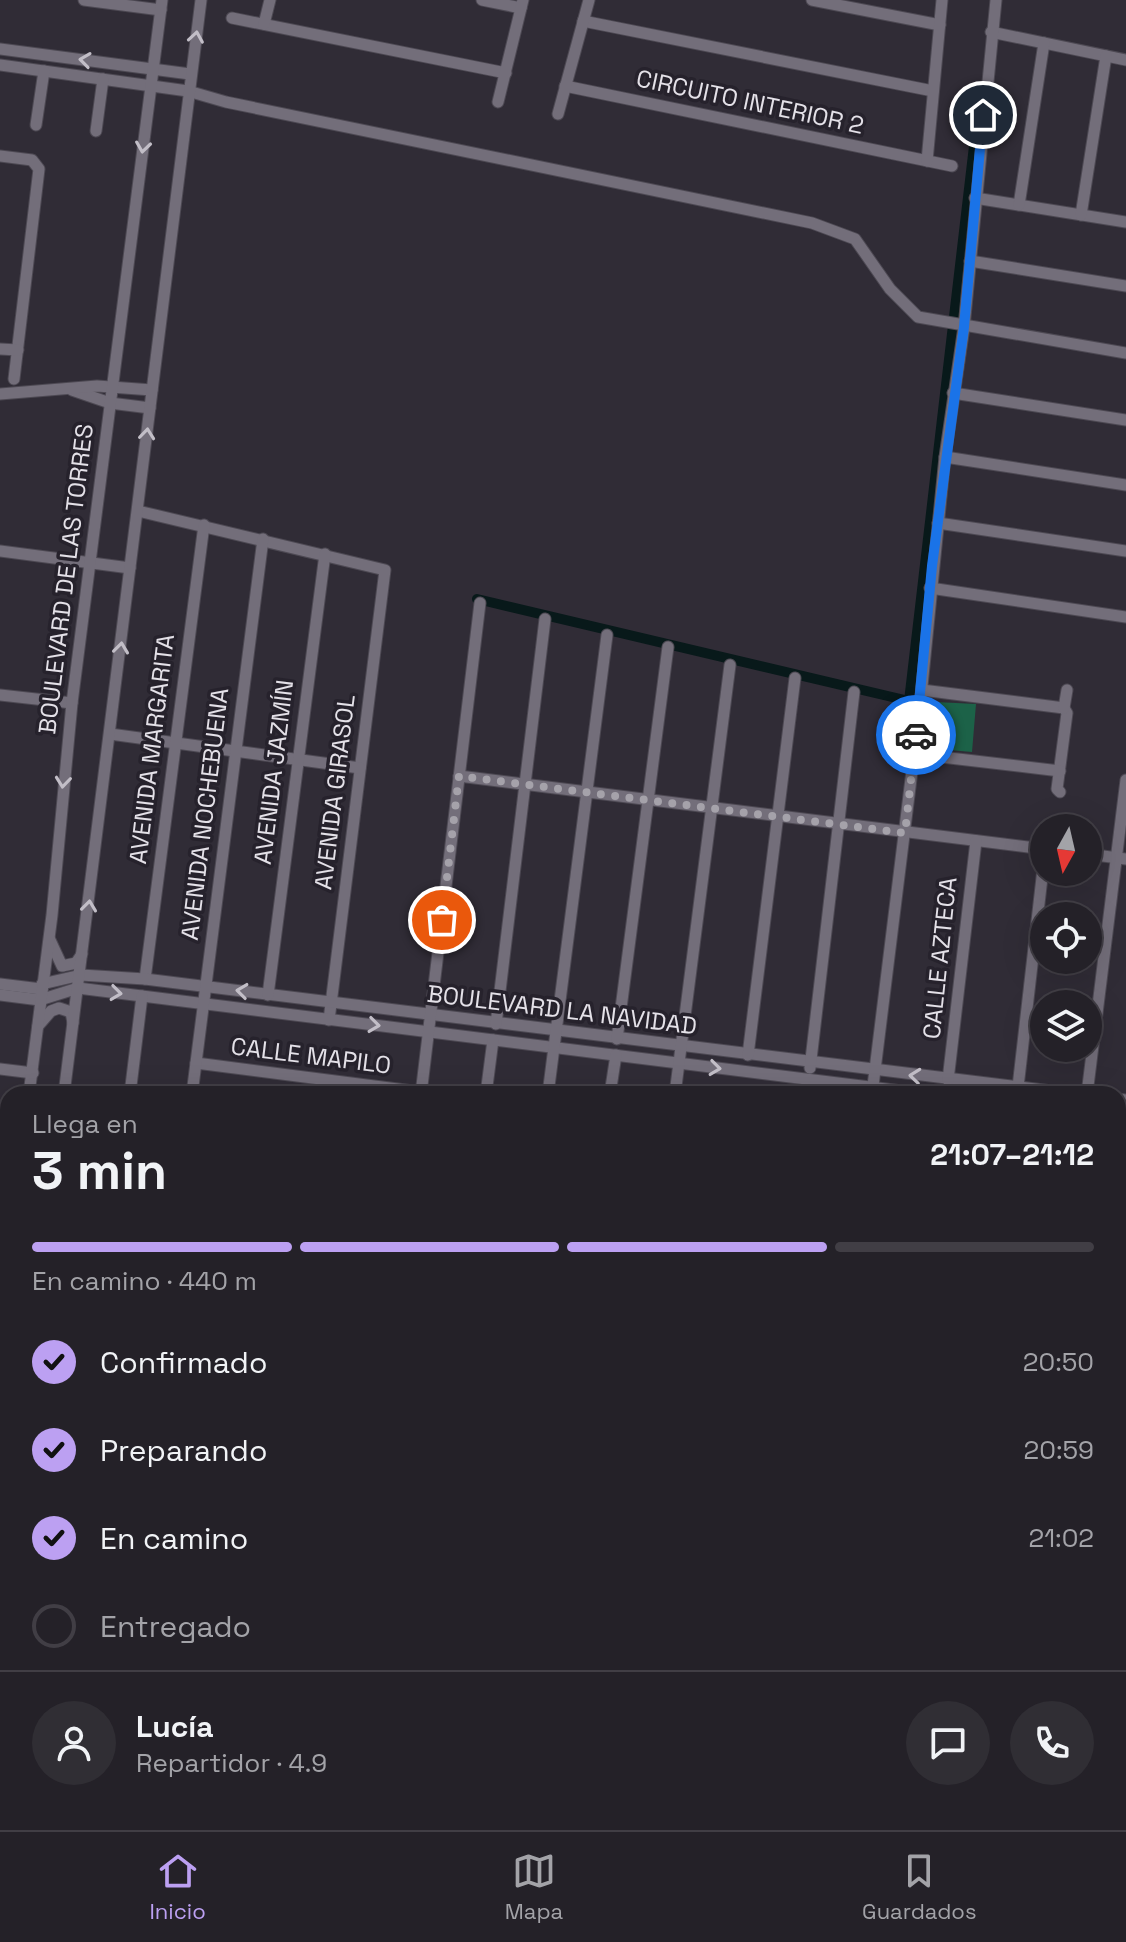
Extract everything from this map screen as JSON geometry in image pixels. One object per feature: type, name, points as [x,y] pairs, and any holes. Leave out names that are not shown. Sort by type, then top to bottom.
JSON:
[{"type":"street","points":[[84,0],[162,5]]},
{"type":"street","points":[[65,1086],[201,0]]},
{"type":"street","points":[[264,24],[270,0]]},
{"type":"street","points":[[482,0],[522,4],[498,102]]},
{"type":"street","points":[[558,114],[589,0]]},
{"type":"street","points":[[812,0],[940,25]]},
{"type":"street","points":[[927,161],[942,0]]},
{"type":"street","points":[[902,833],[922,690],[930,588],[953,393],[956,326],[970,261],[996,0]]},
{"type":"street","name":"BOULEVARD DE LAS TORRES","points":[[31,1086],[49,940],[72,703],[162,5]]},
{"type":"street","points":[[232,18],[506,73]]},
{"type":"street","points":[[583,21],[933,91]]},
{"type":"street","points":[[991,32],[1126,60]]},
{"type":"street","points":[[1019,205],[1044,43]]},
{"type":"street","points":[[0,49],[190,74]]},
{"type":"street","points":[[1081,215],[1106,56]]},
{"type":"street","points":[[0,65],[188,91],[226,102],[842,232],[864,249],[900,302],[918,317],[1126,353]]},
{"type":"street","points":[[36,125],[44,71]]},
{"type":"street","points":[[96,131],[103,79]]},
{"type":"street","name":"CIRCUITO INTERIOR 2","points":[[565,86],[952,166]]},
{"type":"street","points":[[0,156],[32,160],[39,169],[14,379]]},
{"type":"street","points":[[975,198],[1126,222]]},
{"type":"street","points":[[970,261],[1126,286]]},
{"type":"street","points":[[0,349],[18,350]]},
{"type":"street","points":[[0,394],[112,386],[152,390]]},
{"type":"street","points":[[68,388],[110,403],[150,408]]},
{"type":"street","points":[[953,393],[1126,420]]},
{"type":"street","points":[[945,457],[1126,485]]},
{"type":"street","points":[[138,511],[325,554]]},
{"type":"street","points":[[938,523],[1126,551]]},
{"type":"street","name":"AVENIDA MARGARITA","points":[[145,979],[204,525]]},
{"type":"street","name":"AVENIDA NOCHEBUENA","points":[[193,1086],[263,539]]},
{"type":"street","points":[[0,551],[130,568]]},
{"type":"street","name":"AVENIDA GIRASOL","points":[[325,554],[385,570],[329,1020]]},
{"type":"street","name":"AVENIDA JAZMÍN","points":[[268,995],[325,554]]},
{"type":"street","points":[[930,588],[1126,617]]},
{"type":"street","points":[[422,1086],[480,603]]},
{"type":"street","points":[[496,1024],[545,619]]},
{"type":"street","points":[[549,1086],[607,635]]},
{"type":"street","points":[[617,1039],[668,647]]},
{"type":"street","points":[[676,1086],[730,665]]},
{"type":"street","points":[[748,1055],[795,678]]},
{"type":"street","points":[[922,690],[1064,708]]},
{"type":"street","points":[[1060,792],[1057,789],[1067,690]]},
{"type":"street","points":[[814,1080],[809,1063],[854,692]]},
{"type":"street","points":[[0,695],[72,703]]},
{"type":"street","points":[[874,1086],[886,995],[913,702]]},
{"type":"street","points":[[110,734],[360,768]]},
{"type":"street","points":[[924,755],[1060,771]]},
{"type":"street","points":[[459,776],[778,819],[1030,847]]},
{"type":"street","points":[[1088,1086],[1122,858],[1126,780]]},
{"type":"street","name":"CALLE AZTECA","points":[[948,1080],[976,841]]},
{"type":"street","points":[[1102,856],[1122,858]]},
{"type":"street","points":[[1018,1086],[1041,886]]},
{"type":"street","points":[[49,940],[58,962],[65,966],[76,963],[84,948]]},
{"type":"street","name":"BOULEVARD LA NAVIDAD","points":[[41,991],[81,975],[145,979],[875,1072],[1008,1086]]},
{"type":"street","points":[[0,984],[41,991]]},
{"type":"street","name":"BOULEVARD LA NAVIDAD","points":[[41,991],[78,988],[846,1086]]},
{"type":"street","points":[[0,995],[41,991]]},
{"type":"street","points":[[131,1086],[142,996]]},
{"type":"street","points":[[38,1026],[51,1011],[59,1008],[71,1012],[74,1027]]},
{"type":"street","points":[[487,1086],[493,1040]]},
{"type":"street","points":[[611,1086],[616,1055]]},
{"type":"street","name":"CALLE MAPILO","points":[[196,1063],[368,1086]]},
{"type":"street","points":[[0,1069],[33,1073]]},
{"type":"green space","points":[[936,702],[976,704],[972,752],[938,749],[938,744],[930,744]]},
{"type":"waterway","points":[[477,599],[909,701],[978,112]]},
{"type":"way so far","points":[[442,920],[459,776],[905,833],[916,735]]},
{"type":"route","points":[[916,735],[932,566],[964,327],[983,115]]}]
